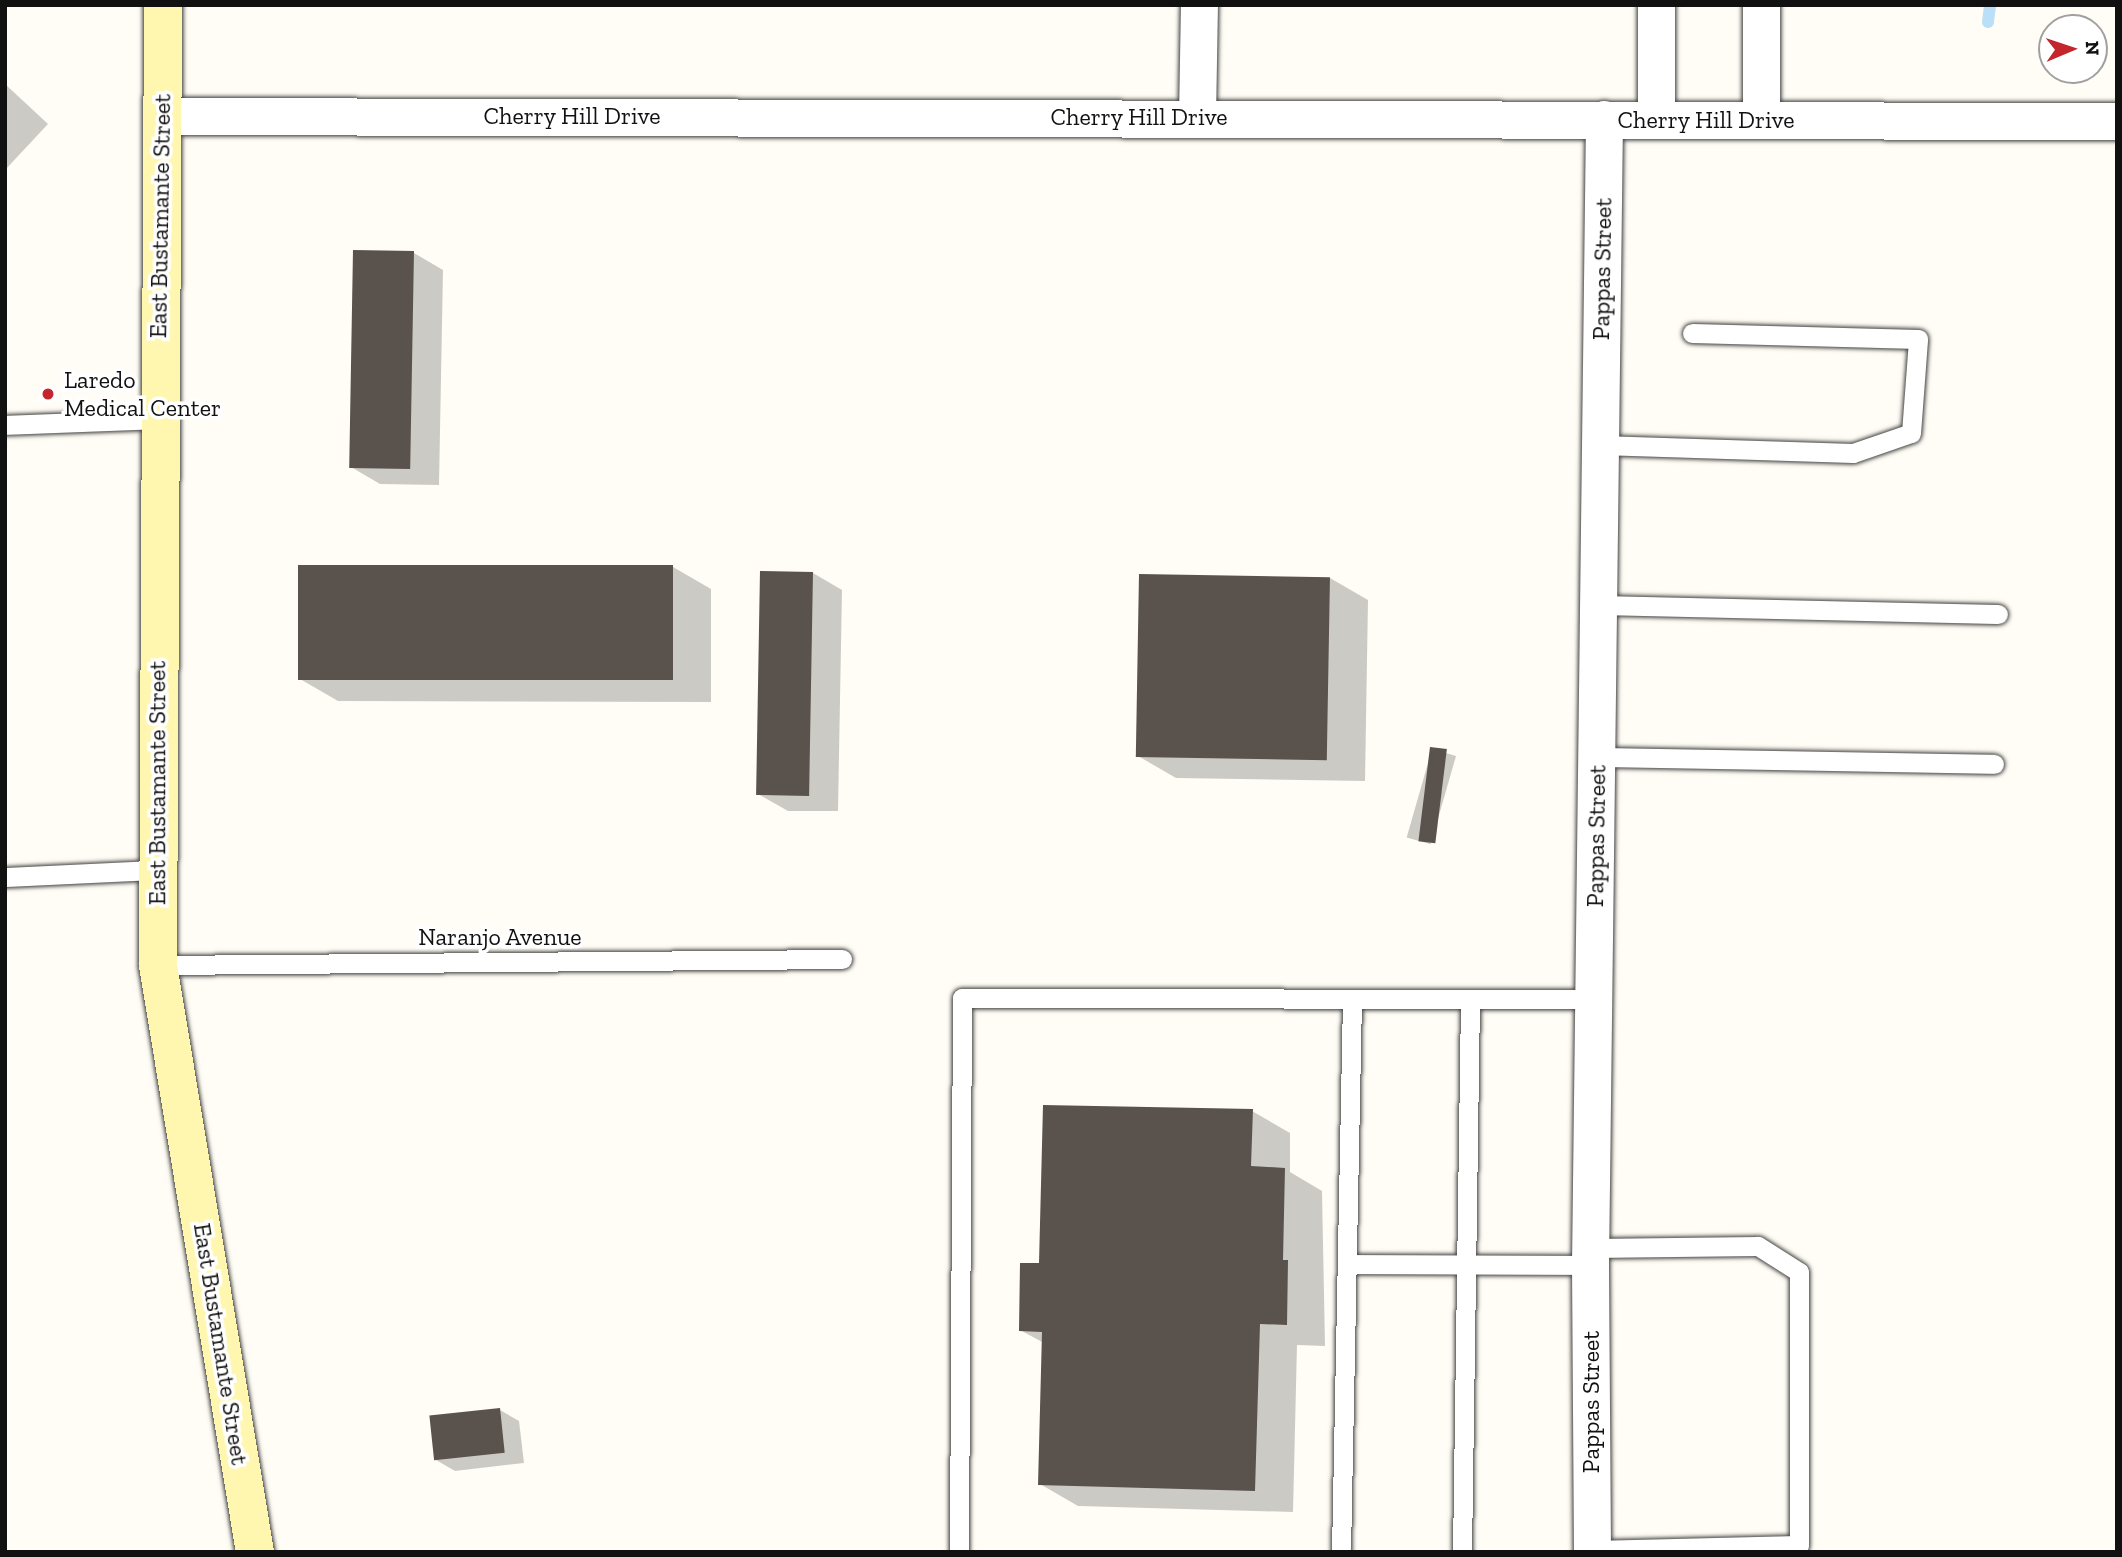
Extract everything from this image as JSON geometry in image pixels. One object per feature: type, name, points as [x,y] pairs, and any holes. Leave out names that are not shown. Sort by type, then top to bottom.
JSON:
[{"type":"street","name":"East Bustamante Street","points":[[163,5],[155,870],[158,965],[255,1552]]},
{"type":"street","points":[[1197,117],[1199,5]]},
{"type":"street","points":[[1656,5],[1656,119]]},
{"type":"street","points":[[1760,5],[1761,120]]},
{"type":"street","name":"Cherry Hill Drive","points":[[161,116],[2117,121]]},
{"type":"street","name":"Pappas Street","points":[[1592,1551],[1591,1257],[1604,119]]},
{"type":"lane","points":[[1600,445],[1853,453],[1911,433],[1918,339],[1692,333]]},
{"type":"lane","points":[[5,425],[158,419]]},
{"type":"lane","points":[[1598,605],[1998,614]]},
{"type":"lane","points":[[1597,757],[1994,764]]},
{"type":"lane","points":[[5,877],[155,870]]},
{"type":"lane","name":"Naranjo Avenue","points":[[158,965],[842,959]]},
{"type":"lane","points":[[959,1552],[962,998],[1594,999]]},
{"type":"lane","points":[[1341,1552],[1352,999]]},
{"type":"lane","points":[[1462,1552],[1470,999]]},
{"type":"lane","points":[[1347,1264],[1466,1264],[1758,1246],[1800,1272],[1799,1545],[1592,1551]]},
{"type":"building","points":[[353,250],[414,251],[410,469],[349,468]]},
{"type":"building","points":[[298,565],[673,565],[673,680],[298,680]]},
{"type":"building","points":[[760,571],[813,572],[809,796],[756,795]]},
{"type":"building","points":[[1139,574],[1330,577],[1327,760],[1136,757]]},
{"type":"building","points":[[1430,747],[1447,749],[1435,843],[1418,841]]},
{"type":"building","points":[[1043,1105],[1253,1109],[1251,1166],[1285,1168],[1283,1260],[1288,1260],[1287,1325],[1260,1324],[1255,1491],[1038,1485],[1042,1332],[1019,1331],[1020,1263],[1039,1263]]},
{"type":"building","points":[[500,1408],[505,1453],[434,1460],[429,1415]]},
{"type":"waterway","points":[[1988,22],[1990,5]]},
{"type":"place","name":"Laredo Medical Center","points":[[48,394]]}]
